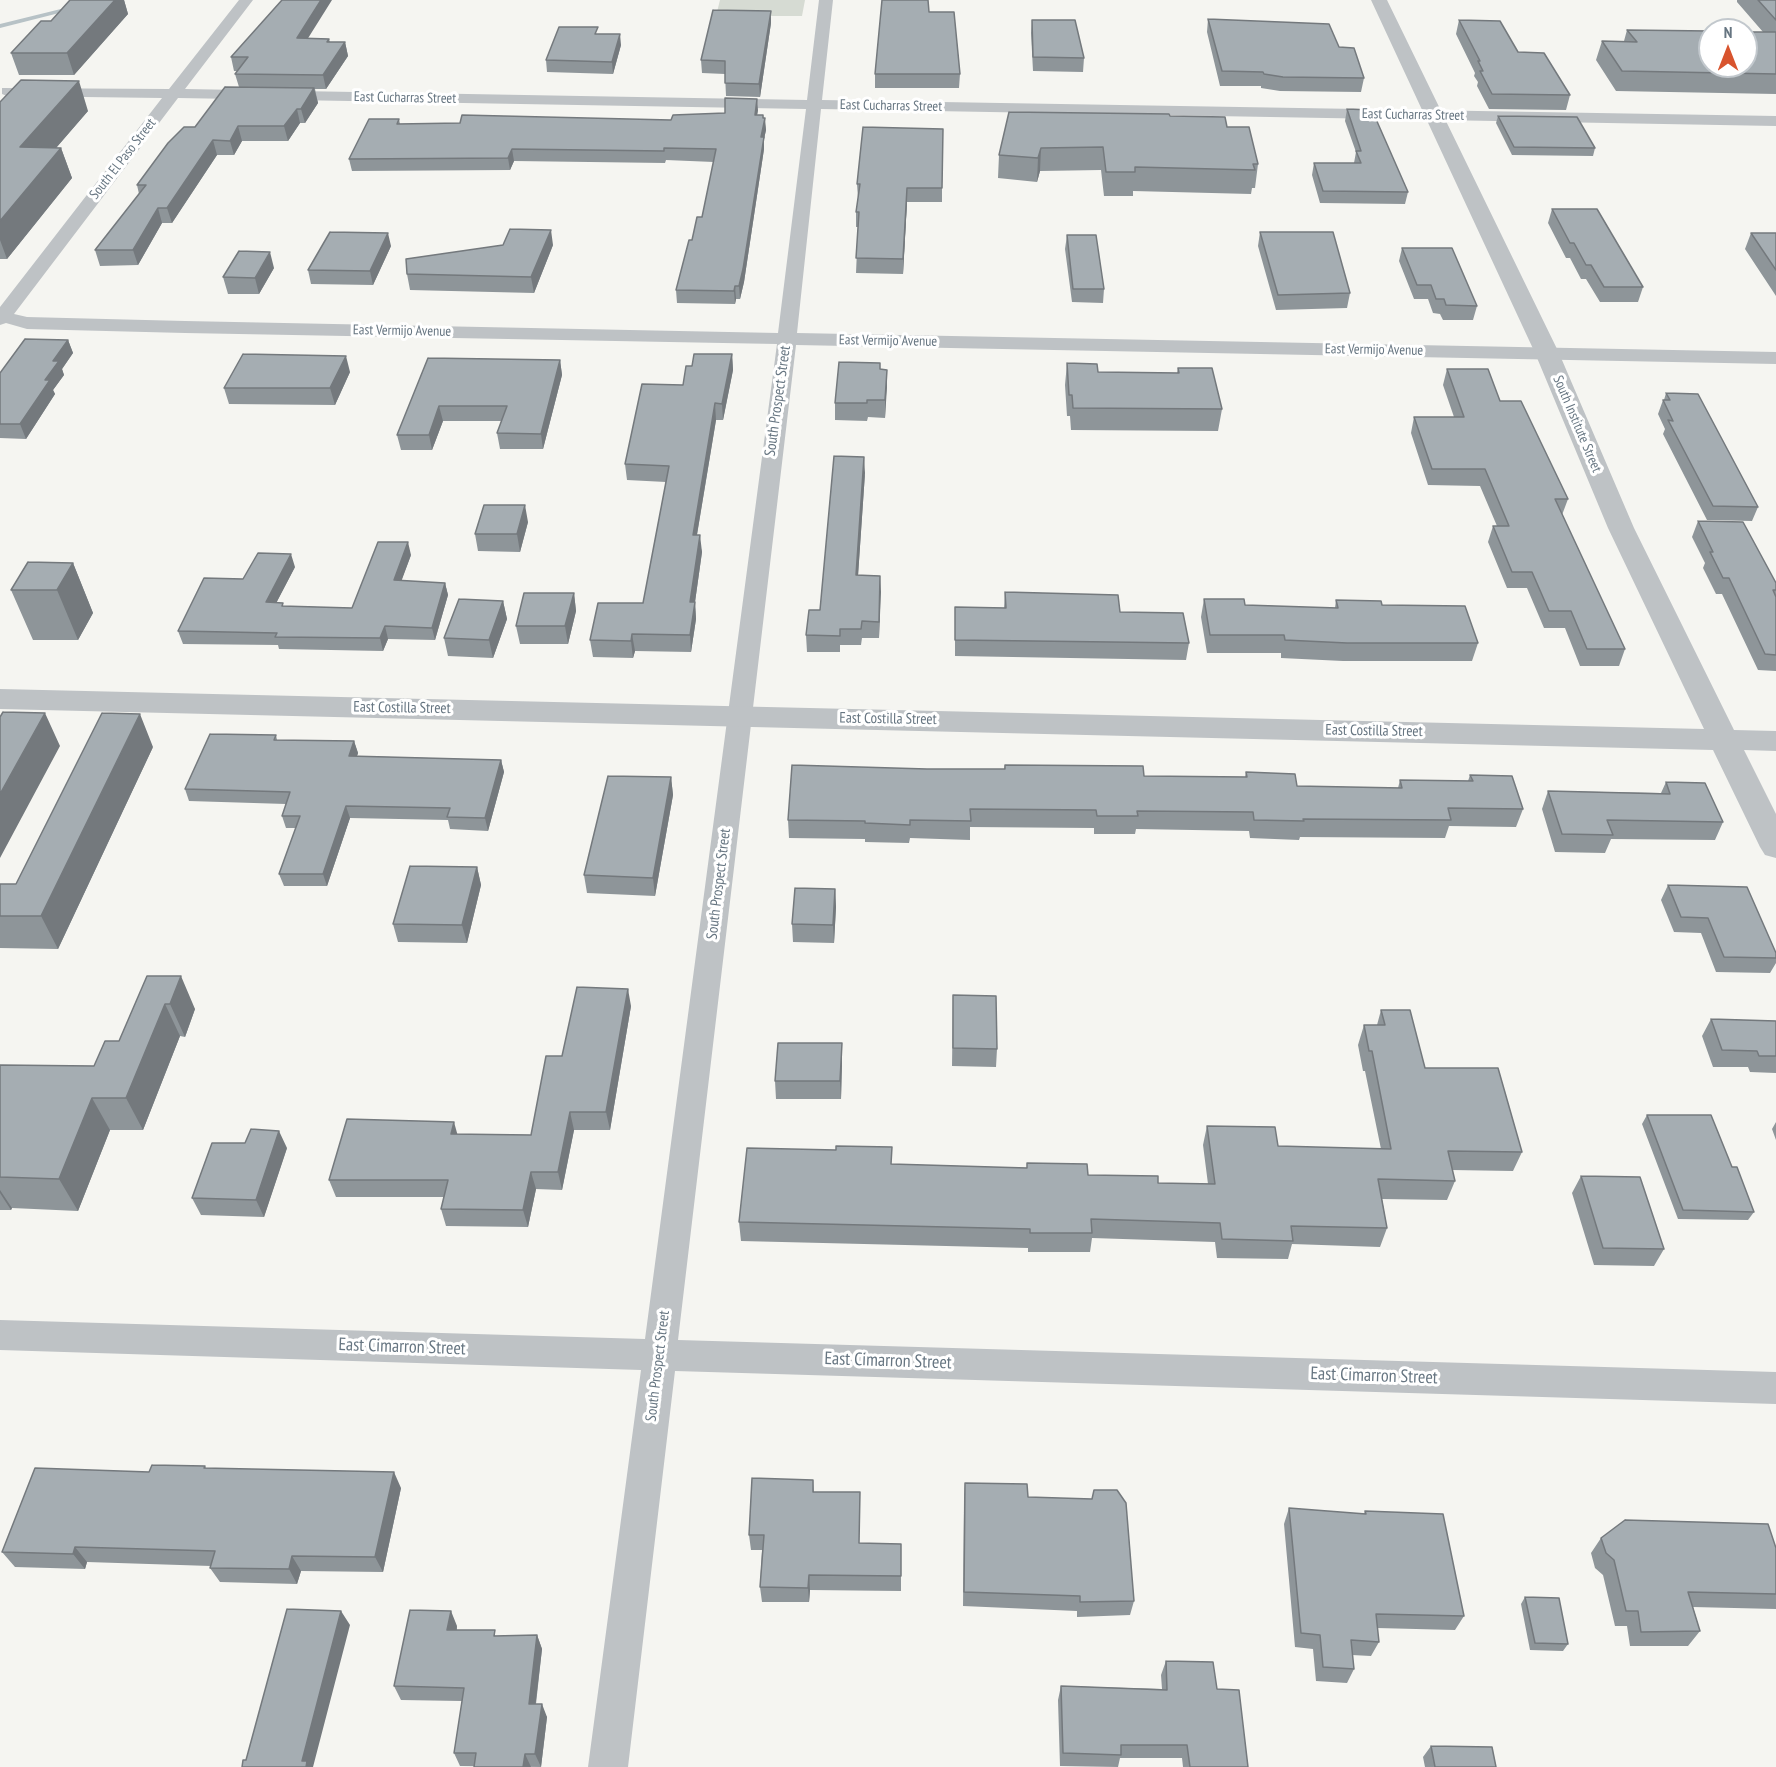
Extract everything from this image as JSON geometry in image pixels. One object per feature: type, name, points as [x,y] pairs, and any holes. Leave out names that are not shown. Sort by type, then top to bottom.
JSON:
[{"type":"street","name":"South El Paso Street","points":[[1,317],[246,0]]},
{"type":"street","name":"South Prospect Street","points":[[608,1767],[787,340],[826,0]]},
{"type":"street","name":"South Institute Street","points":[[1379,0],[1546,353],[1621,528],[1776,847]]},
{"type":"street","name":"East Cucharras Street","points":[[7,91],[1776,121]]},
{"type":"street","name":"East Vermijo Avenue","points":[[1,317],[31,323],[787,340],[1776,358]]},
{"type":"street","name":"East Costilla Street","points":[[0,699],[1776,741]]},
{"type":"street","name":"East Cimarron Street","points":[[0,1335],[1776,1388]]},
{"type":"shaded area","points":[[720,0],[805,0],[802,16],[716,16]]},
{"type":"building","points":[[70,0],[115,0],[67,53],[11,53],[41,21],[51,21]]},
{"type":"building","points":[[282,0],[321,0],[297,38],[345,42],[323,75],[235,74],[248,57],[231,57]]},
{"type":"building","points":[[882,0],[928,0],[929,12],[954,12],[960,74],[875,74]]},
{"type":"building","points":[[1758,0],[1776,0],[1776,20]]},
{"type":"building","points":[[713,10],[771,11],[759,84],[725,83],[725,61],[701,60]]},
{"type":"building","points":[[1208,19],[1329,24],[1339,47],[1354,48],[1364,78],[1283,77],[1263,72],[1222,71]]},
{"type":"building","points":[[1032,20],[1075,20],[1084,58],[1033,57]]},
{"type":"building","points":[[1459,20],[1500,21],[1518,52],[1544,53],[1570,95],[1492,94],[1480,71],[1483,71],[1478,61],[1480,61]]},
{"type":"building","points":[[559,27],[598,27],[595,34],[620,34],[612,62],[546,60]]},
{"type":"building","points":[[1627,30],[1698,31],[1698,72],[1622,71],[1602,41],[1637,42]]},
{"type":"building","points":[[1758,32],[1776,32],[1776,74],[1758,74]]},
{"type":"building","points":[[21,80],[79,81],[20,147],[61,148],[0,221],[0,102]]},
{"type":"building","points":[[225,87],[314,88],[301,109],[297,109],[284,126],[238,126],[230,141],[213,140],[167,208],[158,208],[133,250],[95,250],[146,185],[137,185],[168,143],[184,127],[195,127]]},
{"type":"building","points":[[725,98],[757,99],[755,115],[763,115],[765,118],[743,269],[739,286],[735,286],[734,291],[676,290],[697,217],[702,217],[716,149],[664,148],[664,151],[512,149],[508,158],[349,159],[369,119],[399,119],[397,124],[460,123],[462,115],[671,120],[673,115],[725,113]]},
{"type":"building","points":[[1347,109],[1372,110],[1408,192],[1323,191],[1314,163],[1361,163],[1356,151],[1361,151]]},
{"type":"building","points":[[1009,112],[1225,117],[1227,127],[1249,127],[1258,164],[1253,164],[1255,170],[1135,167],[1135,172],[1106,172],[1103,147],[1041,148],[1038,158],[999,155]]},
{"type":"building","points":[[1498,116],[1577,117],[1595,148],[1514,147]]},
{"type":"building","points":[[863,127],[943,129],[942,188],[907,188],[903,259],[856,258],[859,212],[856,212],[860,184],[857,184]]},
{"type":"building","points":[[1552,209],[1597,209],[1643,287],[1604,287],[1591,265],[1586,265],[1574,243],[1570,243]]},
{"type":"building","points":[[510,229],[551,230],[531,277],[407,274],[406,259],[503,245]]},
{"type":"building","points":[[330,232],[388,233],[370,271],[308,270]]},
{"type":"building","points":[[1260,232],[1333,232],[1350,293],[1278,295]]},
{"type":"building","points":[[1751,233],[1776,233],[1776,270]]},
{"type":"building","points":[[1067,235],[1096,235],[1104,289],[1073,289]]},
{"type":"building","points":[[1402,248],[1452,248],[1477,306],[1446,305],[1444,299],[1436,299],[1431,285],[1417,285]]},
{"type":"building","points":[[239,251],[270,252],[255,278],[223,277]]},
{"type":"building","points":[[25,339],[68,340],[53,361],[59,361],[45,380],[50,380],[20,424],[0,424],[0,373]]},
{"type":"building","points":[[243,354],[346,356],[330,388],[224,388]]},
{"type":"building","points":[[694,354],[732,354],[722,404],[715,403],[693,535],[700,535],[690,602],[695,602],[690,635],[632,634],[631,641],[590,640],[598,603],[643,603],[669,466],[625,464],[642,384],[683,385],[686,366],[692,366]]},
{"type":"building","points":[[428,358],[560,360],[541,434],[497,433],[507,406],[439,406],[429,435],[397,435]]},
{"type":"building","points":[[839,362],[880,363],[880,369],[887,370],[885,400],[867,400],[867,403],[835,403]]},
{"type":"building","points":[[1067,363],[1097,364],[1098,372],[1179,373],[1178,368],[1212,368],[1222,409],[1073,408],[1072,395],[1069,395]]},
{"type":"building","points":[[1447,369],[1488,369],[1500,401],[1521,401],[1568,499],[1555,499],[1625,649],[1587,649],[1571,611],[1549,611],[1532,572],[1512,572],[1493,526],[1509,526],[1485,469],[1432,469],[1414,417],[1464,417]]},
{"type":"building","points":[[1666,393],[1698,394],[1758,507],[1713,506],[1668,420],[1673,421],[1663,400],[1670,400]]},
{"type":"building","points":[[834,456],[864,457],[856,575],[880,576],[879,622],[862,621],[861,629],[840,629],[840,636],[806,635],[809,610],[820,610]]},
{"type":"building","points":[[484,505],[525,505],[517,534],[475,534]]},
{"type":"building","points":[[1698,521],[1743,522],[1776,583],[1776,590],[1773,590],[1776,597],[1776,655],[1765,654],[1729,578],[1723,578]]},
{"type":"building","points":[[378,542],[408,542],[394,580],[445,583],[432,628],[385,626],[380,638],[275,637],[277,633],[178,631],[204,578],[243,579],[258,553],[291,554],[266,602],[283,603],[282,606],[352,608]]},
{"type":"building","points":[[28,562],[73,563],[57,590],[11,590]]},
{"type":"building","points":[[1005,592],[1118,595],[1120,612],[1183,613],[1189,643],[955,640],[955,607],[1006,608]]},
{"type":"building","points":[[524,593],[574,593],[565,626],[516,626]]},
{"type":"building","points":[[459,599],[503,601],[489,640],[444,638]]},
{"type":"building","points":[[1204,599],[1244,599],[1245,605],[1338,608],[1336,600],[1381,601],[1382,605],[1465,606],[1478,643],[1347,643],[1285,640],[1284,635],[1210,635]]},
{"type":"building","points":[[3,712],[45,713],[0,794],[0,717]]},
{"type":"building","points":[[102,713],[140,714],[41,916],[0,916],[0,884],[16,884]]},
{"type":"building","points":[[210,734],[276,735],[274,740],[354,741],[349,756],[501,760],[485,818],[447,817],[450,808],[346,806],[323,874],[279,874],[300,816],[282,816],[290,792],[185,789]]},
{"type":"building","points":[[792,765],[927,769],[1005,769],[1005,765],[1143,766],[1144,776],[1247,777],[1246,772],[1295,774],[1297,786],[1402,788],[1400,780],[1473,781],[1470,775],[1512,776],[1523,809],[1448,808],[1451,820],[1254,820],[1253,812],[1137,811],[1138,816],[1097,816],[1096,810],[970,809],[971,821],[910,820],[910,825],[865,823],[865,821],[788,820]]},
{"type":"building","points":[[608,776],[671,777],[653,878],[584,875]]},
{"type":"building","points":[[1666,782],[1705,783],[1723,822],[1607,820],[1613,835],[1562,834],[1548,791],[1670,794]]},
{"type":"building","points":[[410,866],[477,867],[462,925],[393,924]]},
{"type":"building","points":[[1668,885],[1747,887],[1776,953],[1776,958],[1724,957],[1708,918],[1681,917]]},
{"type":"building","points":[[795,888],[835,889],[833,925],[792,924]]},
{"type":"building","points":[[147,976],[181,976],[170,1004],[165,1004],[126,1098],[92,1098],[59,1179],[0,1177],[0,1065],[94,1066],[105,1041],[119,1041]]},
{"type":"building","points":[[577,987],[628,989],[606,1112],[570,1112],[558,1172],[531,1172],[523,1210],[441,1209],[448,1180],[329,1180],[347,1119],[454,1122],[451,1134],[531,1135],[546,1056],[562,1056]]},
{"type":"building","points":[[953,995],[996,996],[997,1049],[953,1048]]},
{"type":"building","points":[[1381,1010],[1410,1010],[1425,1068],[1498,1068],[1522,1152],[1448,1151],[1455,1181],[1378,1179],[1387,1228],[1291,1226],[1293,1241],[1222,1239],[1220,1223],[1091,1219],[1092,1233],[1030,1233],[1030,1229],[739,1222],[747,1148],[836,1150],[836,1146],[892,1147],[891,1164],[1027,1168],[1027,1163],[1087,1164],[1088,1175],[1158,1176],[1158,1183],[1215,1184],[1207,1126],[1275,1127],[1278,1146],[1391,1149],[1372,1051],[1369,1051],[1364,1025],[1385,1025]]},
{"type":"building","points":[[1711,1019],[1776,1021],[1776,1056],[1759,1056],[1757,1051],[1722,1050]]},
{"type":"building","points":[[778,1043],[842,1043],[840,1081],[775,1081]]},
{"type":"building","points":[[1647,1115],[1711,1115],[1732,1167],[1737,1167],[1754,1212],[1683,1210]]},
{"type":"building","points":[[251,1129],[279,1131],[256,1200],[192,1198],[212,1143],[245,1143]]},
{"type":"building","points":[[1581,1176],[1640,1177],[1664,1249],[1603,1248]]},
{"type":"building","points":[[152,1465],[394,1472],[375,1557],[292,1556],[289,1569],[210,1568],[215,1551],[75,1547],[73,1554],[2,1552],[35,1468],[149,1472]]},
{"type":"building","points":[[752,1478],[813,1480],[813,1492],[860,1492],[859,1543],[901,1544],[901,1576],[809,1575],[808,1588],[760,1587],[764,1535],[749,1535]]},
{"type":"building","points":[[965,1483],[1027,1484],[1028,1497],[1092,1499],[1094,1490],[1117,1490],[1126,1503],[1134,1601],[1080,1602],[1080,1596],[964,1592]]},
{"type":"building","points":[[1289,1508],[1366,1514],[1365,1511],[1443,1514],[1464,1616],[1376,1614],[1379,1642],[1351,1640],[1354,1669],[1323,1667],[1320,1635],[1301,1633]]},
{"type":"building","points":[[1625,1520],[1768,1524],[1776,1548],[1776,1594],[1688,1592],[1700,1631],[1641,1632],[1638,1611],[1626,1611],[1614,1560],[1606,1553],[1601,1538]]},
{"type":"building","points":[[1525,1597],[1559,1598],[1568,1644],[1535,1643]]},
{"type":"building","points":[[287,1609],[341,1611],[302,1761],[307,1761],[306,1767],[242,1767],[243,1760],[246,1760]]},
{"type":"building","points":[[410,1610],[451,1611],[447,1630],[495,1630],[494,1636],[537,1635],[529,1704],[542,1704],[535,1754],[525,1754],[523,1767],[474,1767],[476,1753],[454,1753],[464,1688],[394,1686]]},
{"type":"building","points":[[1166,1661],[1213,1662],[1217,1689],[1239,1690],[1248,1767],[1190,1767],[1187,1745],[1121,1745],[1121,1755],[1063,1753],[1061,1686],[1167,1690]]},
{"type":"building","points":[[1431,1746],[1492,1747],[1496,1767],[1435,1767]]},
{"type":"waterway","points":[[0,26],[73,8]]}]
